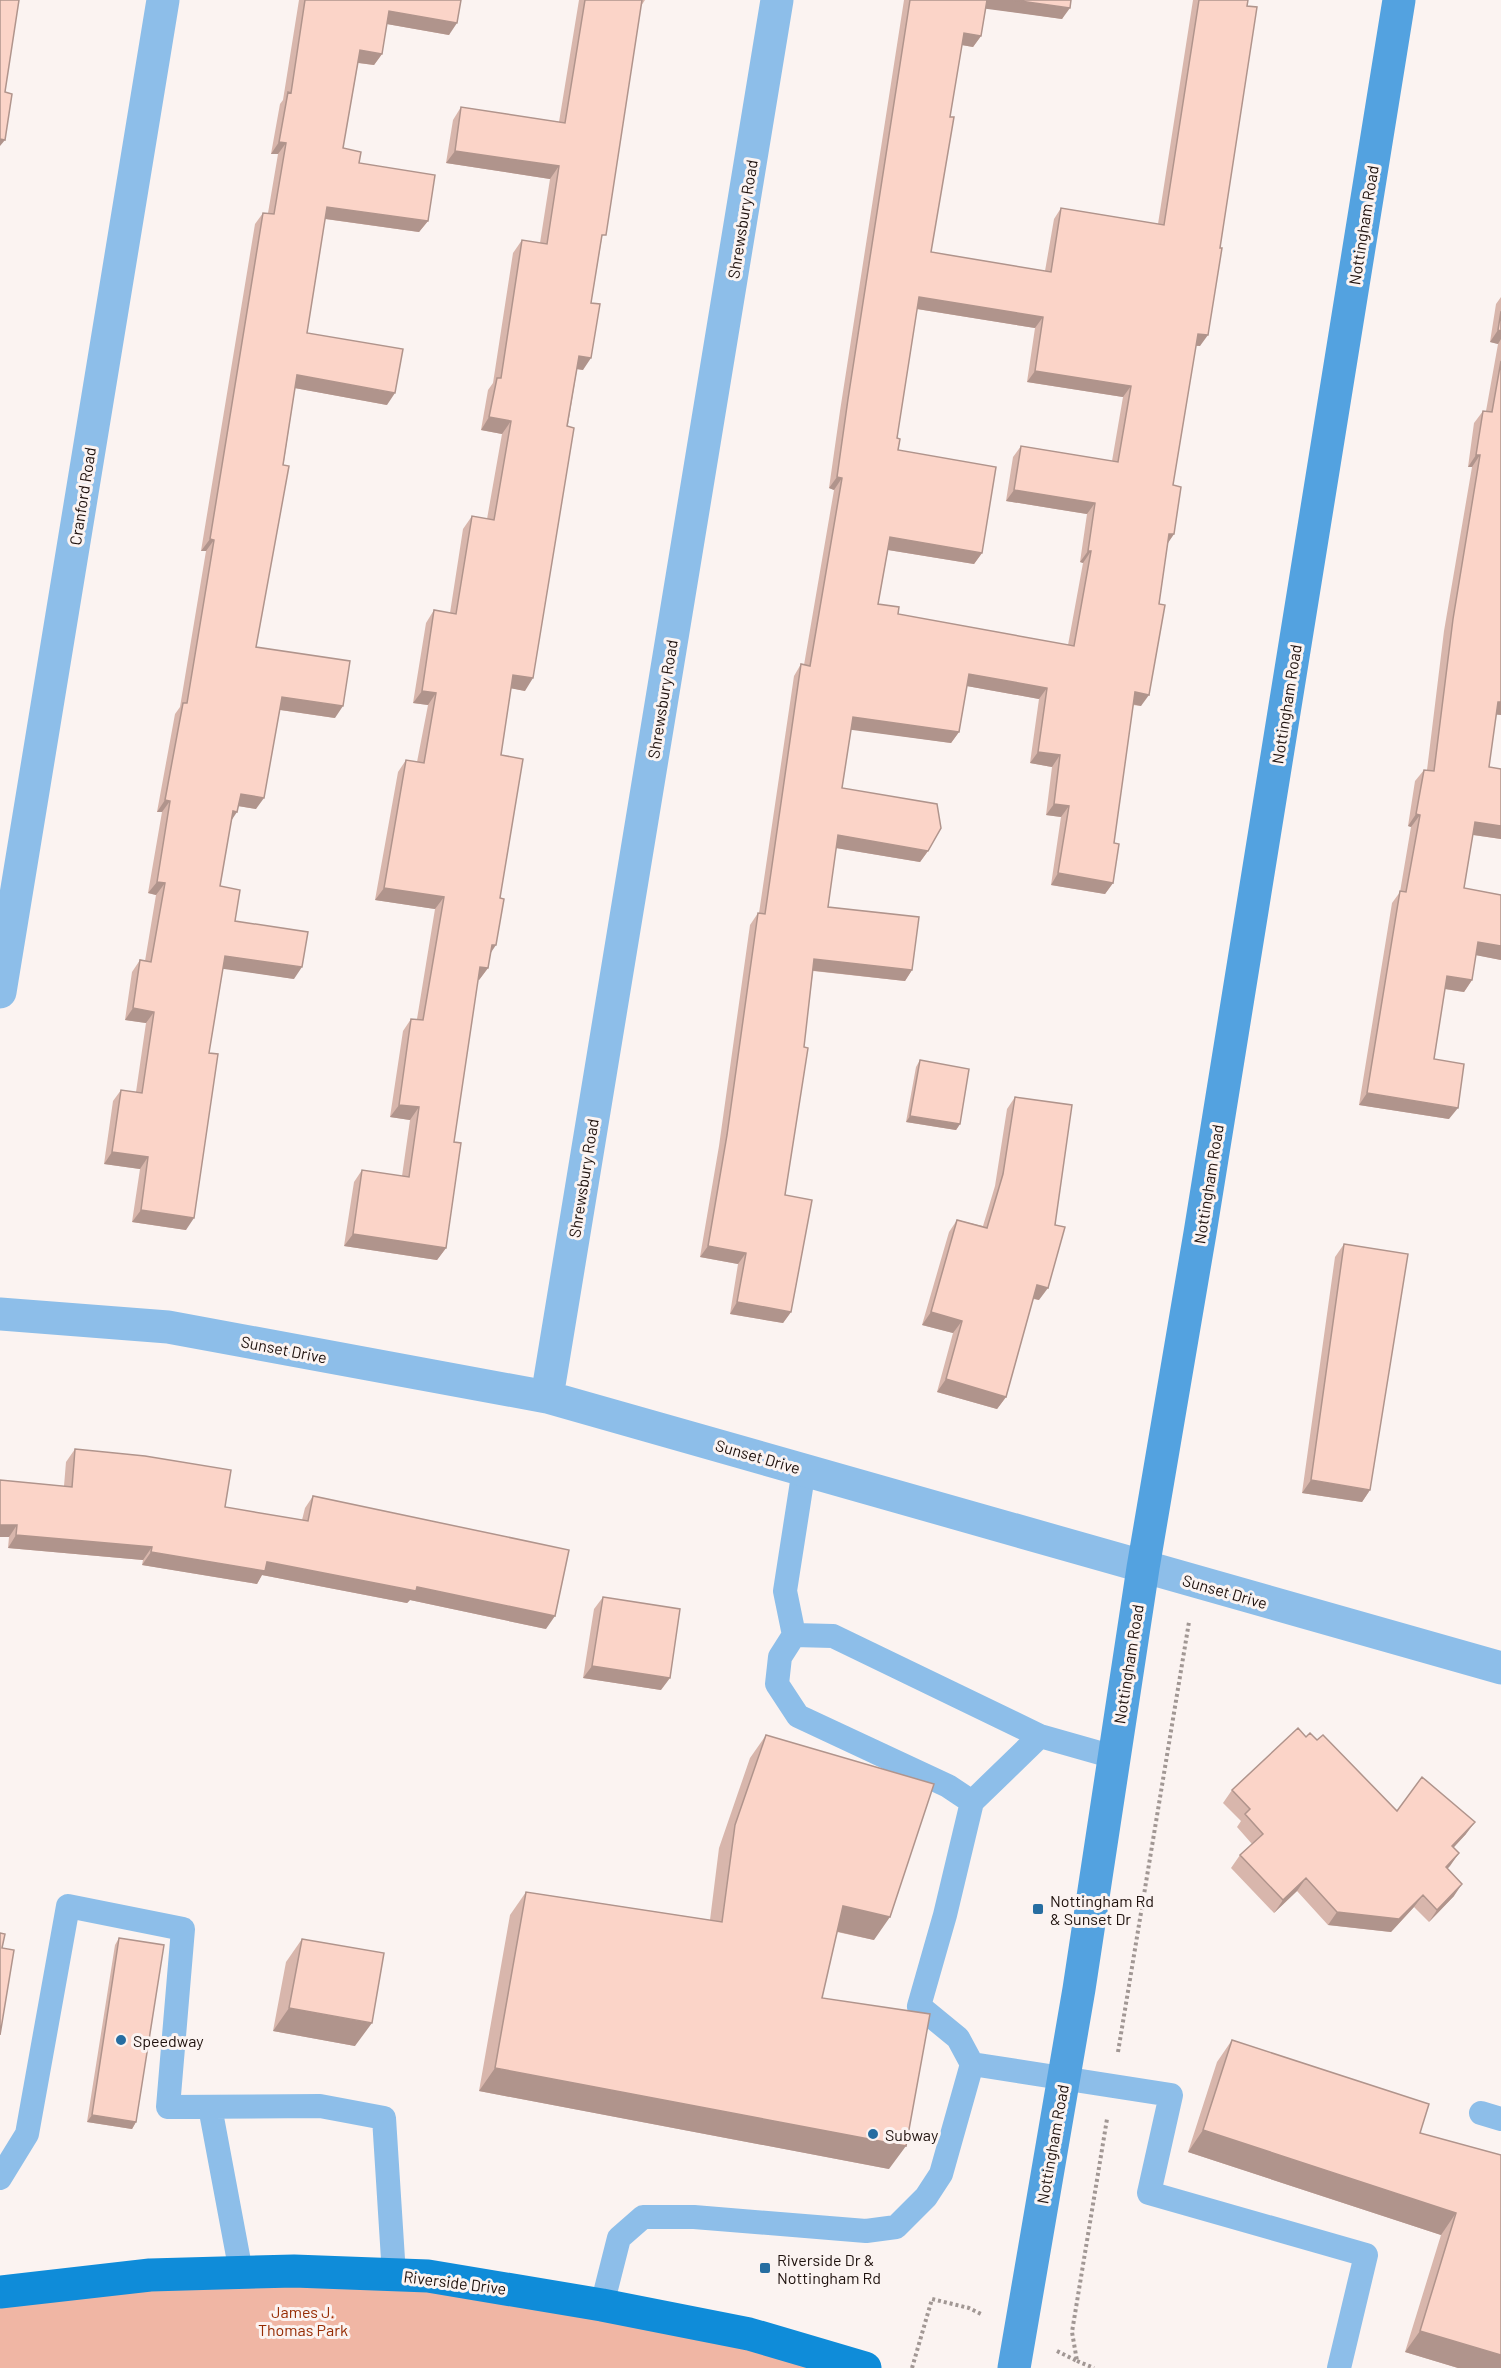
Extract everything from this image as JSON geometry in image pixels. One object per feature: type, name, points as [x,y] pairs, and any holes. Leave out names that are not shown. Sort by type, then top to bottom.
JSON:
[{"type":"main road","name":"Riverside Drive","points":[[0,2292],[150,2275],[241,2272],[428,2276],[602,2305],[749,2334],[865,2368]]},
{"type":"street","name":"Cranford Road","points":[[0,992],[163,0]]},
{"type":"street","name":"Shrewsbury Road","points":[[547,1397],[777,0]]},
{"type":"street","name":"Nottingham Road","points":[[1014,2368],[1063,2079],[1143,1568],[1200,1233],[1399,0]]},
{"type":"street","name":"Sunset Drive","points":[[0,1314],[168,1327],[547,1397],[1016,1528],[1143,1568],[1501,1668]]},
{"type":"lane","points":[[804,1469],[785,1591],[794,1635],[780,1657],[777,1684],[798,1716],[948,1786],[972,1802]]},
{"type":"lane","points":[[794,1635],[833,1636],[1040,1736],[1114,1757]]},
{"type":"lane","points":[[602,2305],[619,2238],[643,2217],[694,2217],[866,2231],[896,2227],[926,2197],[941,2174],[972,2064],[958,2038],[919,2006],[945,1914],[972,1802],[1040,1736]]},
{"type":"lane","points":[[0,2178],[27,2134],[68,1906],[183,1929],[168,2107],[320,2106],[384,2118],[394,2275]]},
{"type":"lane","points":[[972,2064],[1171,2095],[1149,2193],[1366,2255],[1339,2368]]},
{"type":"lane","points":[[210,2107],[241,2272]]},
{"type":"path","points":[[1077,2361],[1094,2368]]},
{"type":"green space","name":"James J. Thomas Park","points":[[428,2276],[865,2368],[0,2368],[0,2292]]},
{"type":"building","points":[[0,0],[19,0],[5,92],[12,94],[5,140],[0,139]]},
{"type":"building","points":[[305,0],[461,0],[457,23],[389,11],[382,54],[360,50],[343,148],[361,152],[359,163],[435,175],[428,221],[327,207],[307,333],[403,349],[395,393],[297,375],[283,465],[289,466],[256,647],[350,661],[343,706],[282,697],[264,798],[241,794],[237,812],[233,811],[220,886],[240,890],[235,921],[308,932],[302,967],[225,956],[209,1053],[218,1054],[194,1218],[141,1210],[148,1157],[112,1152],[121,1090],[142,1093],[154,1012],[133,1008],[140,960],[151,962],[165,883],[157,882],[170,801],[165,800],[183,703],[187,703],[214,540],[210,539],[263,213],[274,214],[286,143],[279,142],[288,92],[291,93]]},
{"type":"building","points":[[585,0],[642,0],[606,235],[602,235],[591,303],[600,304],[591,358],[579,356],[567,426],[574,428],[533,678],[513,675],[501,755],[523,759],[500,898],[504,899],[496,945],[492,945],[488,968],[480,967],[454,1142],[461,1143],[446,1248],[353,1234],[362,1170],[409,1177],[419,1107],[399,1105],[411,1019],[423,1020],[444,897],[384,888],[406,760],[424,763],[436,693],[422,691],[434,610],[456,614],[472,516],[494,520],[511,421],[489,417],[497,378],[501,378],[522,240],[547,244],[559,166],[455,151],[461,107],[565,123]]},
{"type":"building","points":[[910,0],[987,0],[981,36],[964,33],[950,117],[954,117],[931,252],[1051,272],[1061,208],[1164,225],[1199,0],[1248,0],[1247,6],[1257,7],[1208,335],[1198,334],[1173,485],[1181,487],[1174,534],[1169,534],[1159,604],[1165,605],[1149,695],[1135,692],[1114,843],[1119,844],[1113,883],[1058,873],[1069,806],[1054,804],[1060,755],[1038,752],[1047,688],[969,674],[959,732],[853,717],[842,788],[937,804],[941,828],[928,851],[838,835],[828,907],[919,917],[912,970],[814,959],[804,1047],[808,1048],[785,1195],[812,1200],[791,1312],[737,1302],[746,1253],[708,1246],[727,1135],[758,913],[765,914],[801,664],[810,666],[842,478],[837,477]],"holes":[[[919,297],[1043,317],[1035,371],[1131,386],[1118,462],[1021,446],[1014,490],[1095,503],[1088,551],[1091,551],[1074,646],[898,614],[899,607],[878,604],[890,537],[982,553],[996,467],[898,450],[900,439],[897,438]]]},
{"type":"building","points":[[1013,0],[1071,0],[1070,8]]},
{"type":"building","points":[[1501,311],[1501,331],[1498,330]]},
{"type":"building","points":[[1501,361],[1501,702],[1498,702],[1489,767],[1501,769],[1501,826],[1475,822],[1464,888],[1501,895],[1501,946],[1478,942],[1472,980],[1447,976],[1434,1059],[1464,1064],[1458,1108],[1367,1093],[1400,891],[1406,892],[1420,815],[1416,814],[1424,770],[1434,771],[1453,619],[1480,455],[1476,455],[1483,411],[1492,412]]},
{"type":"building","points":[[920,1060],[969,1069],[960,1124],[910,1116]]},
{"type":"building","points":[[1015,1097],[1072,1105],[1055,1225],[1065,1227],[1048,1288],[1037,1285],[1006,1397],[946,1379],[962,1321],[931,1312],[957,1220],[987,1228],[1003,1174]]},
{"type":"building","points":[[1344,1244],[1408,1254],[1370,1490],[1311,1480]]},
{"type":"building","points":[[75,1449],[145,1456],[231,1470],[225,1507],[308,1521],[313,1496],[569,1550],[555,1616],[417,1587],[416,1591],[267,1562],[265,1571],[151,1552],[152,1547],[16,1535],[17,1525],[0,1525],[0,1480],[72,1487]]},
{"type":"building","points":[[603,1597],[680,1609],[670,1678],[592,1666]]},
{"type":"building","points":[[1298,1728],[1306,1737],[1310,1733],[1317,1740],[1323,1735],[1397,1811],[1422,1777],[1475,1822],[1452,1846],[1459,1853],[1446,1867],[1462,1884],[1437,1910],[1423,1895],[1399,1919],[1337,1912],[1306,1878],[1283,1900],[1240,1855],[1263,1834],[1245,1814],[1250,1809],[1232,1790]]},
{"type":"building","points":[[766,1735],[934,1784],[890,1917],[843,1906],[822,1998],[930,2014],[906,2146],[495,2068],[526,1892],[722,1922],[735,1825]]},
{"type":"building","points":[[0,1933],[5,1934],[2,1948],[14,1950],[0,2035]]},
{"type":"building","points":[[119,1938],[164,1945],[136,2122],[92,2115]]},
{"type":"building","points":[[302,1939],[384,1953],[372,2023],[289,2008]]},
{"type":"building","points":[[1232,2040],[1429,2104],[1420,2133],[1501,2155],[1501,2355],[1420,2331],[1456,2213],[1203,2130]]},
{"type":"place","name":"Nottingham Rd & Sunset Dr","points":[[1038,1909]]},
{"type":"place","name":"Speedway","points":[[121,2040]]},
{"type":"place","name":"Subway","points":[[873,2134]]},
{"type":"place","name":"Riverside Dr & Nottingham Rd","points":[[765,2268]]}]
